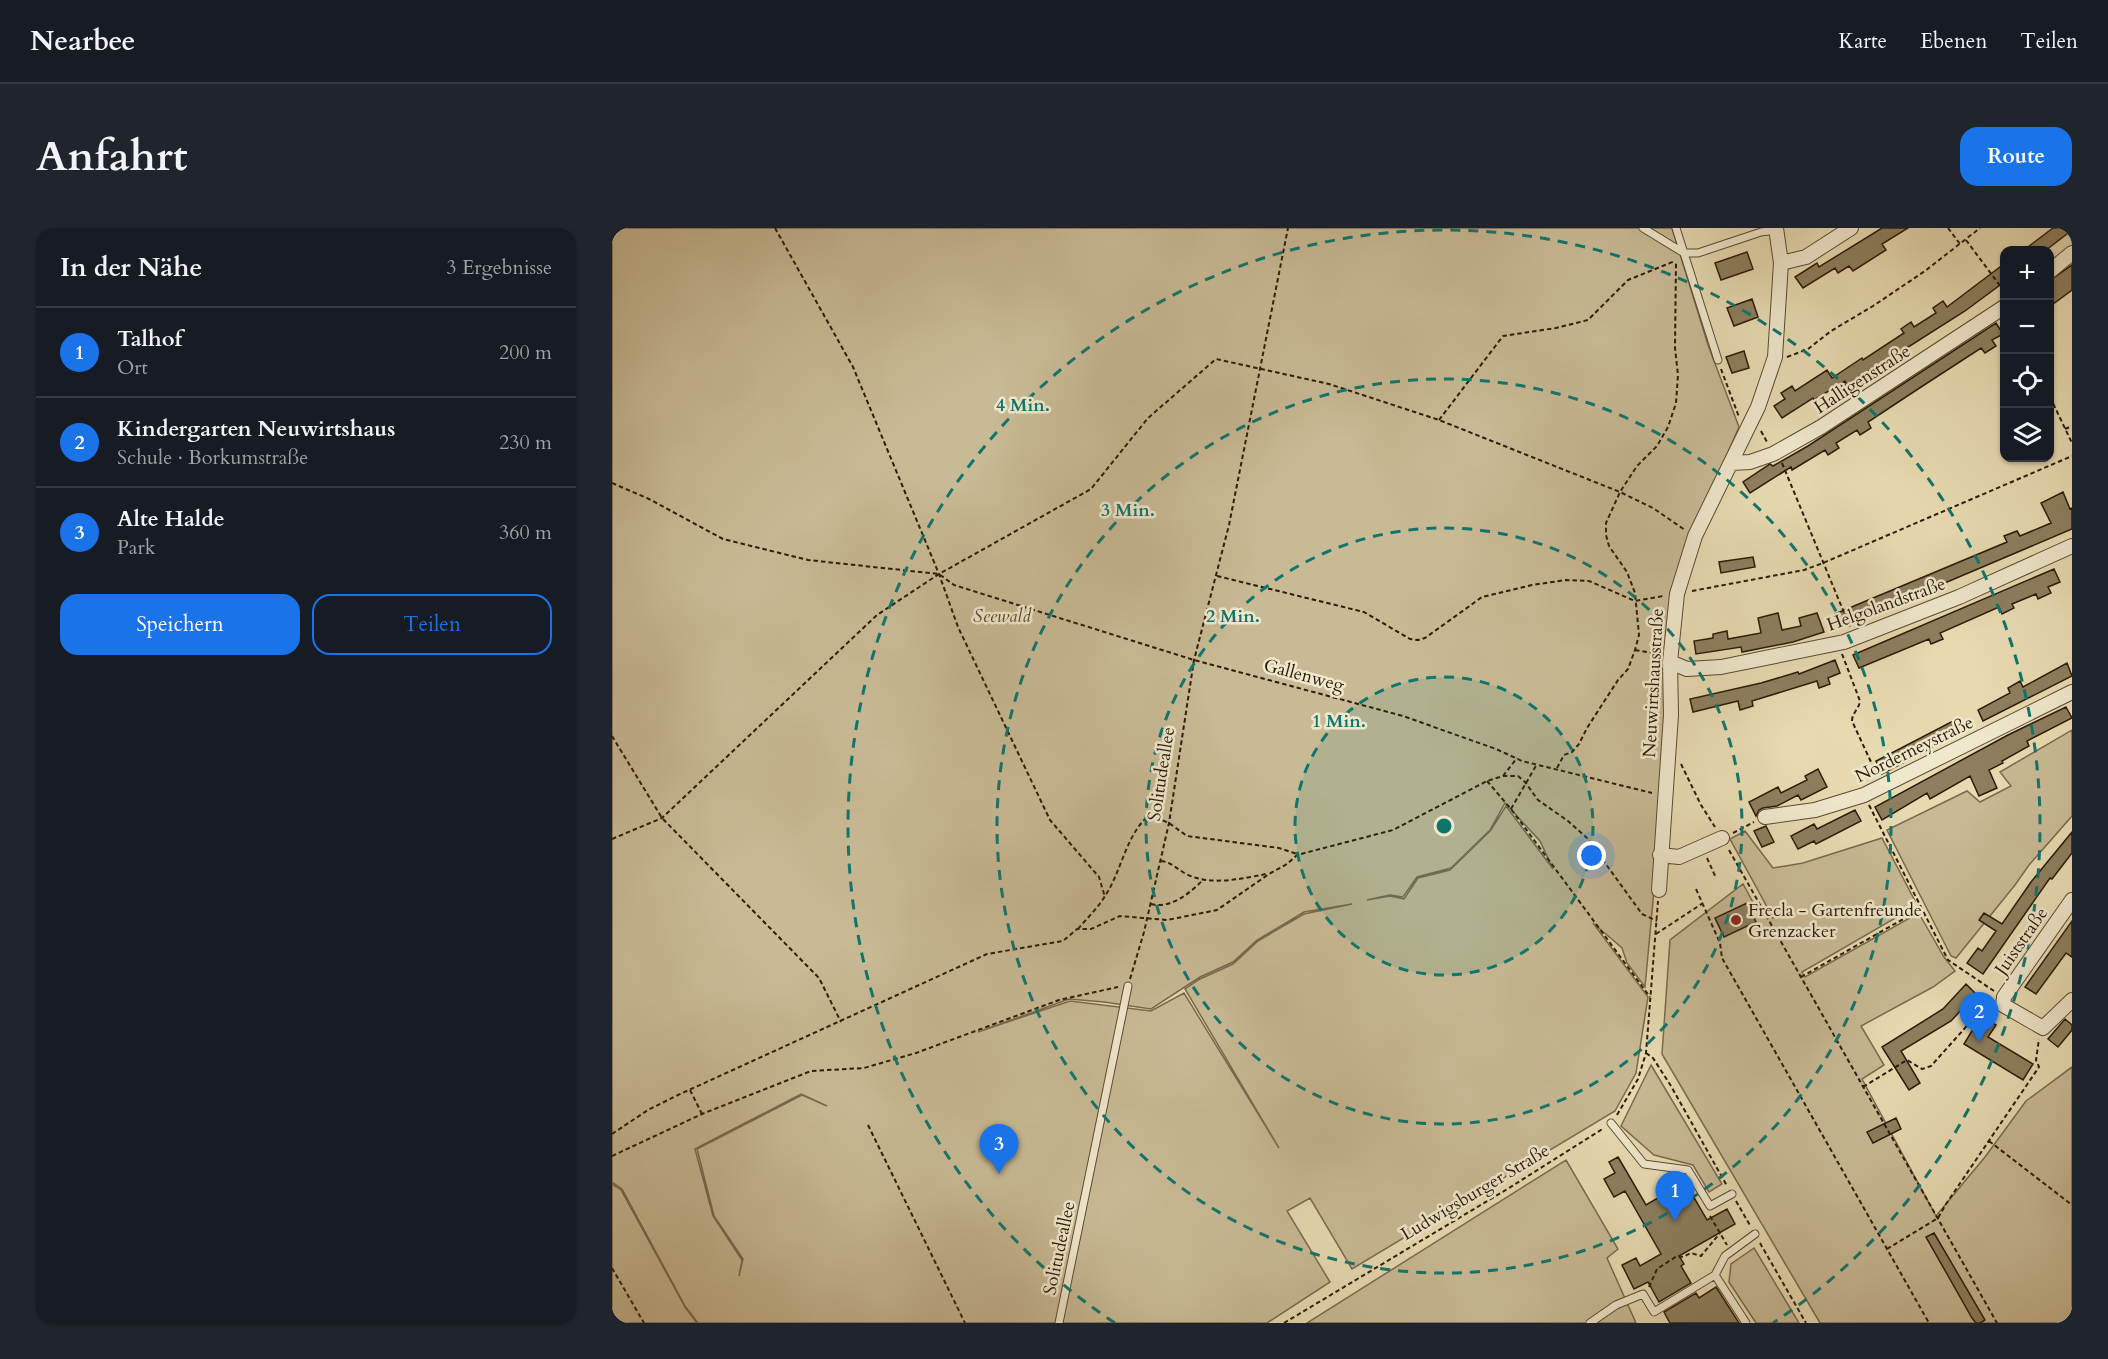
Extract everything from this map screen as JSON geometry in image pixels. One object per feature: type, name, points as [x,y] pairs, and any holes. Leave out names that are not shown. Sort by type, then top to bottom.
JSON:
[{"type":"street","points":[[1781,262],[1806,257],[1832,234],[1851,228]]},
{"type":"street","name":"Neuwirtshausstraße","points":[[1659,890],[1671,715],[1671,659],[1677,594],[1695,536],[1758,407],[1775,357],[1781,262],[1776,229]]},
{"type":"street","points":[[2054,267],[2072,253]]},
{"type":"street","name":"Halligenstraße","points":[[1731,463],[1750,462],[1783,449],[1821,427],[2000,310]]},
{"type":"street","name":"Helgolandstraße","points":[[1671,659],[1687,669],[1721,667],[1838,643],[1959,597],[2072,546]]},
{"type":"street","name":"Norderneystraße","points":[[1765,817],[1815,810],[1864,795],[2072,692]]},
{"type":"street","points":[[1660,855],[1679,857],[1722,838]]},
{"type":"street","name":"Juiststraße","points":[[2003,1001],[2072,900]]},
{"type":"street","points":[[2003,1001],[2041,1033],[2072,1000]]},
{"type":"lane","points":[[1643,228],[1684,253],[1698,253],[1776,229]]},
{"type":"lane","points":[[1676,228],[1718,360]]},
{"type":"lane","name":"Solitudeallee","points":[[1059,1323],[1128,986]]},
{"type":"lane","points":[[1611,1123],[1644,1164],[1688,1170],[1710,1206],[1732,1194]]},
{"type":"lane","points":[[1590,1323],[1616,1305],[1643,1294],[1654,1312],[1715,1275],[1725,1256],[1755,1234]]},
{"type":"lane","points":[[1715,1275],[1746,1323]]},
{"type":"path","points":[[775,228],[853,367],[939,574],[958,627],[1050,820],[1099,877],[1105,897]]},
{"type":"path","name":"Solitudeallee","points":[[1128,986],[1161,861],[1194,660],[1229,525],[1288,228]]},
{"type":"path","points":[[1948,228],[1960,244]]},
{"type":"path","points":[[1775,357],[1785,358],[1808,349],[1925,271],[1980,228]]},
{"type":"path","points":[[1966,240],[2000,286]]},
{"type":"path","points":[[1439,420],[1503,336],[1556,328],[1588,320],[1628,280],[1676,261],[1675,348],[1678,375],[1676,403],[1668,427],[1657,446],[1637,466],[1620,492],[1606,523],[1606,535],[1614,556],[1627,573],[1635,593],[1639,635],[1628,669],[1618,680],[1579,744],[1572,752],[1564,755],[1557,768]]},
{"type":"path","points":[[612,838],[662,818],[877,615],[939,574],[1091,489],[1148,418],[1216,359],[1329,384],[1439,420],[1620,492],[1653,508],[1695,536]]},
{"type":"path","points":[[1721,368],[1734,404]]},
{"type":"path","points":[[2054,408],[2072,443]]},
{"type":"path","points":[[2065,429],[2072,426]]},
{"type":"path","points":[[1761,432],[1768,445]]},
{"type":"path","points":[[1216,576],[1364,612],[1410,639],[1418,640],[1425,638],[1482,597],[1532,585],[1566,580],[1589,581],[1635,601],[1804,570],[2072,456]]},
{"type":"path","points":[[1779,458],[1854,638]]},
{"type":"path","points":[[612,483],[649,499],[723,539],[808,560],[939,574]]},
{"type":"path","name":"Gallenweg","points":[[939,574],[954,585],[1194,660],[1403,716],[1496,748],[1516,758],[1644,792],[1664,795]]},
{"type":"path","points":[[1838,643],[1860,701],[1852,716],[1852,721],[1882,786]]},
{"type":"path","points":[[1635,650],[1671,659]]},
{"type":"path","points":[[612,736],[662,818],[819,978],[841,1022]]},
{"type":"path","points":[[1668,743],[1683,767],[1701,805],[1722,838],[1997,1323]]},
{"type":"path","points":[[1503,776],[1516,758]]},
{"type":"path","points":[[1511,809],[1537,764]]},
{"type":"path","points":[[1077,929],[1091,929],[1120,916],[1167,920],[1217,910],[1300,855],[1393,830],[1503,776],[1518,777],[1526,782],[1538,800],[1587,838],[1642,914],[1657,921]]},
{"type":"path","points":[[1487,782],[1511,809],[1651,998]]},
{"type":"path","points":[[1864,795],[1948,960],[2003,1001]]},
{"type":"path","points":[[612,1134],[648,1110],[987,954],[1063,941],[1077,929],[1105,897],[1131,840],[1144,819],[1150,815],[1169,823],[1186,836],[1279,848],[1300,855]]},
{"type":"path","points":[[1722,838],[1765,817]]},
{"type":"path","points":[[1702,847],[1716,878]]},
{"type":"path","points":[[1161,861],[1168,862],[1186,874],[1203,880],[1236,880],[1269,874]]},
{"type":"path","points":[[1151,904],[1158,906],[1172,902],[1191,892],[1203,880]]},
{"type":"path","points":[[1696,889],[1720,943],[1722,958],[1929,1323]]},
{"type":"path","points":[[1651,998],[1659,890]]},
{"type":"path","points":[[1656,934],[1702,903]]},
{"type":"path","points":[[1801,977],[1921,909]]},
{"type":"path","points":[[612,1156],[702,1114],[811,1071],[864,1068],[916,1053],[1059,1000],[1128,986]]},
{"type":"path","name":"Ludwigsburger Straße","points":[[1284,1323],[1509,1188],[1611,1123],[1638,1079],[1646,1053],[1651,998]]},
{"type":"path","points":[[1863,1087],[1907,1060],[1922,1069],[1931,1066],[1982,1009],[2003,1001]]},
{"type":"path","points":[[1887,1249],[1938,1218],[2039,1067],[2036,1060],[2041,1033]]},
{"type":"path","points":[[690,1090],[702,1114]]},
{"type":"path","points":[[868,1125],[965,1323]]},
{"type":"path","points":[[1989,1141],[2072,1205]]},
{"type":"path","points":[[1710,1206],[1710,1216],[1732,1252]]},
{"type":"path","points":[[1643,1294],[1650,1286],[1657,1269],[1677,1256],[1683,1257],[1691,1253],[1701,1256],[1720,1233]]},
{"type":"path","points":[[612,1268],[645,1323]]},
{"type":"green space","name":"Seewald","points":[[612,228],[1672,228],[1708,345],[1739,427],[1691,537],[1667,715],[1645,987],[1627,963],[1622,948],[1593,923],[1648,997],[1636,1073],[1615,1111],[1352,1269],[1310,1198],[1287,1211],[1330,1282],[1267,1323],[698,1323],[685,1306],[622,1189],[612,1182]],"holes":[[[1505,803],[1540,841],[1553,869],[1506,806],[1491,830],[1450,870],[1418,878],[1404,899],[1390,896],[1367,900],[1390,895],[1403,897],[1417,877],[1451,868],[1490,830]],[[1352,904],[1304,914],[1258,941],[1233,964],[1200,979],[1185,989],[1279,1148],[1184,993],[1151,1011],[1070,1001],[978,1032],[1069,999],[1151,1009],[1200,977],[1233,962],[1257,940],[1304,912]],[[801,1094],[827,1106],[802,1095],[697,1149],[714,1216],[743,1259],[739,1276],[742,1260],[713,1216],[695,1149]]]},
{"type":"green space","points":[[2072,730],[2072,816],[2029,865],[1956,958],[1951,956],[1887,830],[1967,791],[1980,802],[2011,786],[2000,772]]},
{"type":"green space","points":[[1745,831],[1773,868],[1803,863],[1882,838],[1915,901],[1911,909],[1802,972],[1805,977],[1915,915],[1921,917],[1944,957],[1955,971],[1933,987],[1861,1026],[1884,1065],[1862,1079],[1936,1216],[1985,1157],[2026,1101],[2072,1067],[2072,1323],[1820,1323],[1662,1054],[1670,940],[1743,884],[1760,915],[1773,918],[1730,839]]},
{"type":"green space","points":[[1651,1065],[1722,1184],[1709,1192],[1693,1165],[1654,1155],[1621,1126]]},
{"type":"green space","points":[[1566,1160],[1618,1249],[1607,1258],[1636,1323],[1307,1323]]},
{"type":"green space","points":[[612,1184],[621,1190],[685,1307],[697,1323],[612,1323]]},
{"type":"green space","points":[[1754,1248],[1799,1323],[1756,1323],[1729,1282],[1731,1264]]},
{"type":"building","points":[[1882,228],[1908,228],[1882,244],[1886,250],[1853,271],[1849,266],[1838,273],[1835,268],[1803,288],[1795,277],[1817,263],[1819,267]]},
{"type":"building","points":[[2053,228],[2072,228],[2051,246],[2029,246]]},
{"type":"building","points":[[1747,252],[1753,269],[1721,280],[1715,263]]},
{"type":"building","points":[[2072,265],[2072,290],[2054,303],[2054,300],[2054,278]]},
{"type":"building","points":[[2000,267],[2000,285],[1965,311],[1880,365],[1847,385],[1845,381],[1814,400],[1813,398],[1782,418],[1774,406],[1785,399],[1781,393],[1792,386],[1795,391],[1827,370],[1832,378],[1904,333],[1901,329],[1911,322],[1914,327],[1936,313],[1933,308],[1943,301],[1947,307]]},
{"type":"building","points":[[1752,299],[1758,317],[1734,326],[1727,308]]},
{"type":"building","points":[[1996,323],[2000,329],[2000,336],[1992,340],[1996,346],[1985,353],[1981,348],[1868,422],[1871,428],[1860,435],[1857,430],[1836,443],[1839,448],[1828,455],[1825,450],[1792,470],[1791,467],[1750,493],[1743,482],[1770,464],[1773,466],[1808,446]]},
{"type":"building","points":[[1744,351],[1749,368],[1732,373],[1726,357]]},
{"type":"building","points":[[2063,492],[2070,509],[2072,508],[2072,529],[1841,627],[1835,614],[2007,542],[2004,536],[2017,531],[2020,536],[2051,523],[2041,503]]},
{"type":"building","points":[[1753,557],[1755,567],[1721,573],[1719,562]]},
{"type":"building","points":[[2054,569],[2060,582],[2048,587],[2051,593],[2038,599],[2036,594],[2012,604],[2014,608],[2002,614],[1999,607],[1940,633],[1943,639],[1931,644],[1929,639],[1859,668],[1853,655]]},
{"type":"building","points":[[1778,613],[1782,630],[1801,626],[1799,618],[1817,613],[1824,632],[1793,642],[1742,652],[1741,647],[1696,654],[1694,641],[1713,638],[1713,634],[1727,631],[1728,639],[1761,633],[1758,618]]},
{"type":"building","points":[[1835,660],[1840,673],[1828,678],[1830,684],[1819,688],[1817,681],[1752,701],[1753,706],[1740,710],[1738,701],[1693,712],[1690,699],[1798,672],[1799,674]]},
{"type":"building","points":[[2067,663],[2072,676],[1983,721],[1978,710],[2010,693],[2008,688],[2020,681],[2023,687]]},
{"type":"building","points":[[2066,707],[2072,718],[2027,741],[2029,746],[1989,770],[1997,788],[1979,796],[1970,776],[1930,799],[1927,793],[1882,820],[1875,807],[2008,735]]},
{"type":"building","points":[[1955,720],[1961,732],[1882,774],[1876,761]]},
{"type":"building","points":[[1818,769],[1827,787],[1801,800],[1798,795],[1777,806],[1763,808],[1756,816],[1749,802],[1778,787],[1781,793],[1807,780],[1805,776]]},
{"type":"building","points":[[1855,810],[1861,821],[1816,844],[1814,841],[1798,849],[1791,836],[1814,824],[1817,829]]},
{"type":"building","points":[[1766,826],[1774,842],[1762,847],[1754,831]]},
{"type":"building","points":[[2072,832],[2072,853],[2052,879],[2050,878],[1983,974],[1967,963],[1978,948],[1982,951],[1996,931],[1979,920],[1984,913],[2002,924],[2031,882]]},
{"type":"building","name":"Frecla - Gartenfreunde Grenzacker","points":[[1747,903],[1756,922],[1724,937],[1715,918]]},
{"type":"building","points":[[2072,921],[2072,957],[2066,953],[2036,994],[2025,987]]},
{"type":"building","points":[[1966,984],[1976,994],[1951,1021],[1901,1051],[1920,1083],[1909,1090],[1882,1047],[1943,1009]]},
{"type":"building","points":[[1981,1016],[1996,1025],[1988,1037],[2033,1064],[2023,1080],[1964,1044]]},
{"type":"building","points":[[2065,1019],[2072,1025],[2072,1030],[2058,1047],[2048,1039]]},
{"type":"building","points":[[1896,1118],[1901,1129],[1873,1143],[1867,1132]]},
{"type":"building","points":[[1618,1157],[1646,1205],[1685,1182],[1707,1220],[1727,1209],[1735,1224],[1679,1256],[1684,1264],[1681,1266],[1691,1283],[1659,1302],[1648,1282],[1634,1289],[1622,1265],[1636,1258],[1640,1266],[1661,1254],[1625,1191],[1614,1197],[1604,1179],[1615,1173],[1609,1162]]},
{"type":"building","points":[[1934,1233],[1985,1320],[1980,1323],[1976,1323],[1972,1318],[1926,1237]]},
{"type":"building","points":[[1716,1287],[1739,1323],[1670,1323],[1664,1312],[1696,1293],[1699,1298]]},
{"type":"place","name":"Frecla - Gartenfreunde Grenzacker","points":[[1736,920]]},
{"type":"place","name":"Kindergarten Neuwirtshaus","points":[[1979,1042]]},
{"type":"place","name":"Alte Halde","points":[[999,1174]]},
{"type":"place","name":"Talhof","points":[[1675,1221]]}]
